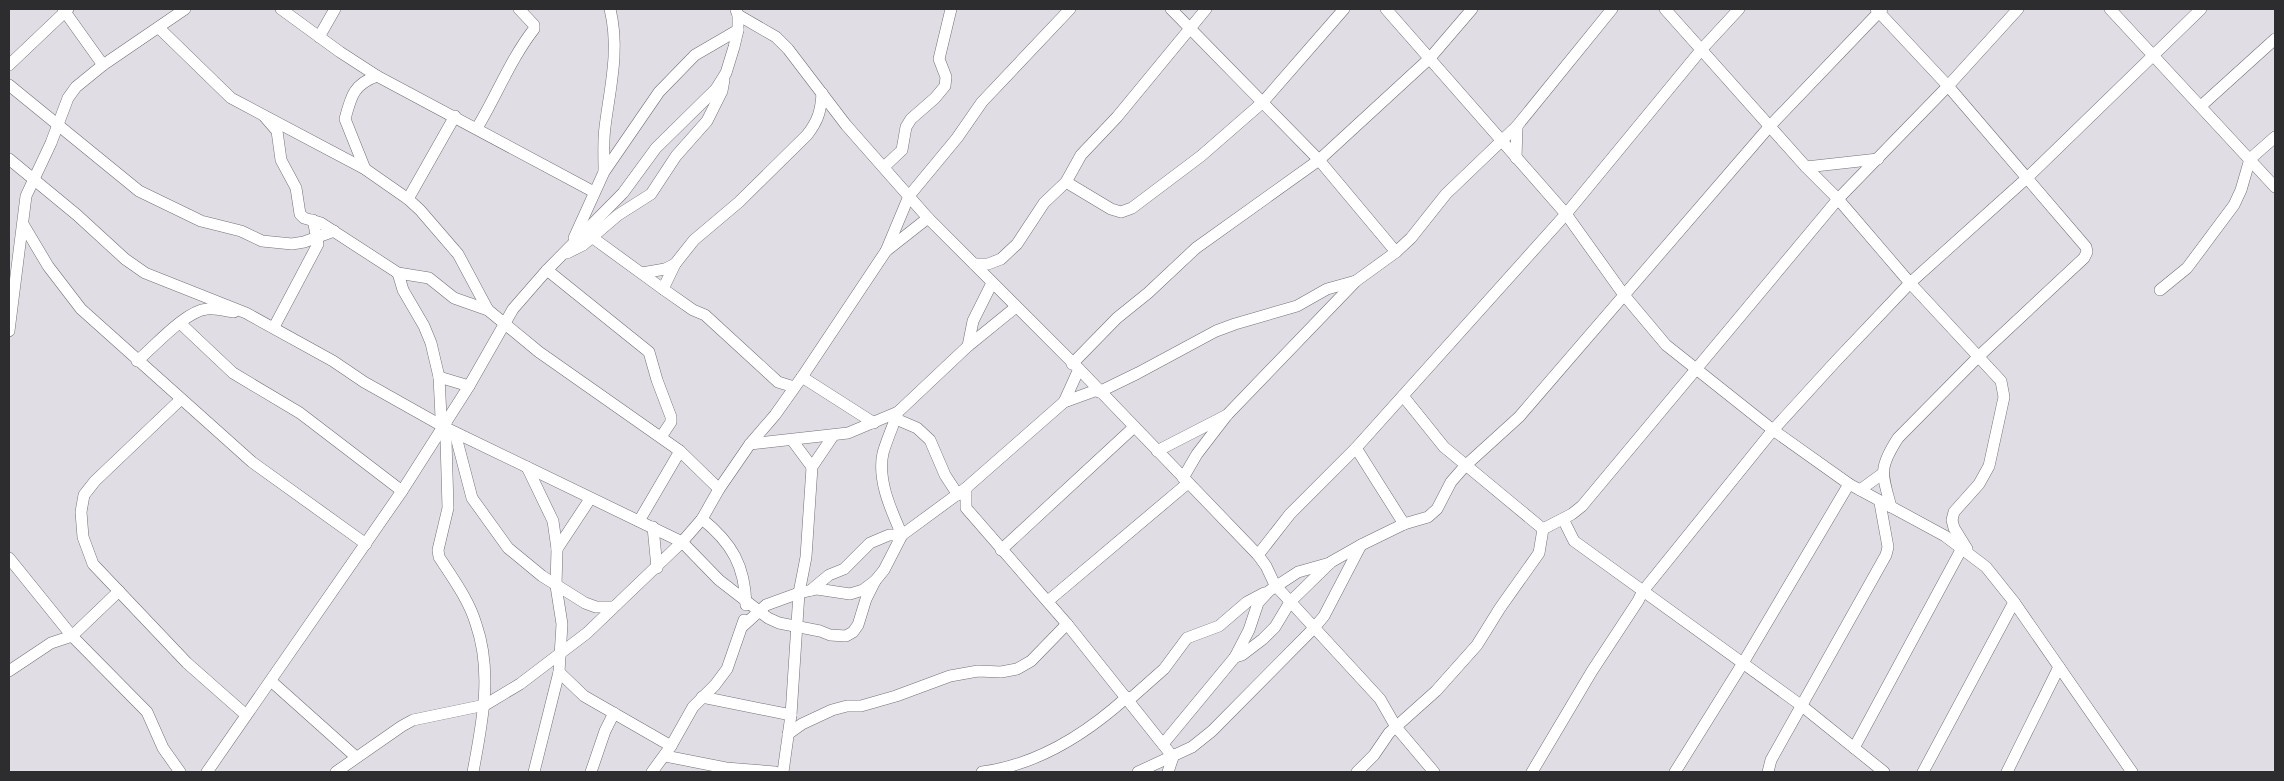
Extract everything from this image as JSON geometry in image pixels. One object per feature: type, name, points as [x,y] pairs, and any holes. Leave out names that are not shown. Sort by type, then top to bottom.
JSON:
[{"type":"street","points":[[9,332],[26,196],[52,143],[72,92],[103,65],[185,9]]},
{"type":"street","points":[[281,9],[377,76],[594,192]]},
{"type":"street","points":[[319,37],[335,9]]},
{"type":"street","points":[[477,128],[496,97],[512,60],[534,29],[531,20],[519,9]]},
{"type":"street","points":[[604,172],[604,130],[615,52],[615,29],[610,9]]},
{"type":"street","points":[[884,167],[902,150],[906,127],[911,119],[935,98],[945,86],[946,77],[939,58],[952,9]]},
{"type":"street","points":[[336,772],[413,720],[485,706],[520,684],[587,633],[657,568],[702,519],[719,489],[750,444],[775,415],[798,382],[886,251],[909,196],[957,138],[982,102],[1070,9]]},
{"type":"street","points":[[1171,9],[1319,160],[1389,242],[1393,255]]},
{"type":"street","points":[[974,264],[988,264],[1001,259],[1017,244],[1044,203],[1066,182],[1081,155],[1117,117],[1206,9]]},
{"type":"street","points":[[1066,182],[1110,210],[1121,212],[1132,208],[1165,184],[1263,102],[1344,9]]},
{"type":"street","points":[[1386,9],[1566,214],[1624,295],[1666,345],[1773,430],[1849,484],[1966,550],[1986,567],[2014,602],[2132,772]]},
{"type":"street","points":[[1064,402],[1075,367],[1117,318],[1154,288],[1196,248],[1319,160],[1430,58],[1472,9]]},
{"type":"street","points":[[1048,601],[1186,480],[1197,454],[1227,415],[1356,281],[1393,255],[1411,238],[1446,194],[1517,126],[1612,9]]},
{"type":"street","points":[[1665,9],[1806,167],[1838,199],[1910,283],[2001,381],[2004,397],[1985,475],[1954,512],[1952,520],[1954,528],[1966,550]]},
{"type":"street","points":[[1258,555],[1290,514],[1356,448],[1566,214],[1702,50],[1739,9]]},
{"type":"street","points":[[1543,529],[1563,519],[1582,506],[1838,199],[1948,86],[2018,9]]},
{"type":"street","points":[[1532,772],[1592,671],[1643,591],[1773,430],[1910,283],[2028,177],[2202,9]]},
{"type":"street","points":[[9,65],[65,10],[103,65]]},
{"type":"street","points":[[1235,657],[1242,655],[1263,639],[1275,626],[1290,602],[1331,562],[1361,544],[1404,524],[1428,517],[1437,509],[1451,482],[1465,466],[1519,417],[1769,126],[1879,10],[2028,177],[2086,247],[2087,252],[2084,258],[1978,357],[1898,438],[1888,454],[1882,474],[1886,505],[1888,547],[1886,556],[1771,760],[1768,772]]},
{"type":"street","points":[[2112,10],[2275,187]]},
{"type":"street","points":[[566,250],[572,252],[593,238],[618,215],[652,194],[676,156],[707,121],[722,91],[738,30],[736,12]]},
{"type":"street","points":[[736,12],[776,37],[799,62],[846,125],[928,218],[1258,555],[1266,566],[1272,588],[1290,602],[1380,699],[1396,727],[1434,772]]},
{"type":"street","points":[[159,28],[231,98],[365,169],[408,199],[458,254],[488,310]]},
{"type":"street","points":[[566,250],[604,172],[642,114],[678,70],[695,55],[738,30]]},
{"type":"street","points":[[2201,106],[2275,39]]},
{"type":"street","points":[[207,772],[402,491],[448,428],[504,322],[525,292],[623,193],[656,148],[716,88],[726,73]]},
{"type":"street","points":[[365,169],[345,118],[357,87],[364,81],[377,76]]},
{"type":"street","points":[[9,85],[58,127],[139,191],[201,221],[241,231],[262,241],[292,244],[334,231]]},
{"type":"street","points":[[663,289],[675,264],[694,240],[739,202],[807,135],[820,112],[822,93]]},
{"type":"street","points":[[264,116],[278,131],[281,160],[296,188],[300,214],[304,218],[313,220],[334,231],[398,273],[429,278],[454,298],[488,310],[552,362],[680,450],[719,489]]},
{"type":"street","points":[[408,199],[454,116]]},
{"type":"street","points":[[1516,158],[1517,126]]},
{"type":"street","points":[[2160,290],[2186,268],[2234,205],[2241,190],[2250,159],[2275,137]]},
{"type":"street","points":[[52,143],[73,138]]},
{"type":"street","points":[[9,158],[125,259],[146,273],[246,313],[334,361],[364,382],[448,428],[590,499],[682,542],[719,580],[758,611],[779,623],[820,631],[838,637],[846,636],[853,632],[858,625],[866,599],[884,570],[902,534],[962,492],[1064,402],[1098,391],[1138,374],[1216,331],[1297,306],[1327,289],[1356,281]]},
{"type":"street","points":[[1806,167],[1878,159]]},
{"type":"street","points":[[886,251],[928,218]]},
{"type":"street","points":[[274,328],[318,244],[313,220]]},
{"type":"street","points":[[23,224],[48,266],[80,309],[180,400],[252,462],[366,544]]},
{"type":"street","points":[[593,238],[663,289],[713,321],[778,382],[780,389],[775,415]]},
{"type":"street","points":[[642,273],[665,269],[675,264]]},
{"type":"street","points":[[547,270],[649,352],[671,417],[671,422],[661,437]]},
{"type":"street","points":[[398,273],[406,295],[424,326],[439,377],[441,417],[448,428],[468,487],[478,509],[508,548],[556,586],[585,604],[596,607],[613,607]]},
{"type":"street","points":[[968,346],[973,321],[992,283]]},
{"type":"street","points":[[902,534],[882,480],[883,453],[897,416],[968,346],[1016,307]]},
{"type":"street","points":[[137,361],[180,323],[197,311],[207,308],[246,313]]},
{"type":"street","points":[[180,323],[234,373],[300,413],[402,491]]},
{"type":"street","points":[[439,377],[470,386]]},
{"type":"street","points":[[778,382],[798,382],[874,423]]},
{"type":"street","points":[[1403,396],[1439,441],[1465,466],[1543,529]]},
{"type":"street","points":[[180,400],[95,481],[84,495],[81,512],[83,537],[93,564],[187,663],[246,715]]},
{"type":"street","points":[[1157,451],[1227,415]]},
{"type":"street","points":[[750,444],[848,434],[897,416],[917,428],[930,440],[945,475],[962,492],[966,508],[1001,550],[1048,601],[1173,756]]},
{"type":"street","points":[[448,428],[446,440],[448,508],[438,550],[439,556],[477,625],[486,685],[485,706],[473,772]]},
{"type":"street","points":[[1001,550],[1133,428]]},
{"type":"street","points":[[783,772],[791,715],[796,627],[799,592],[806,557],[812,467],[833,436]]},
{"type":"street","points":[[792,440],[812,467]]},
{"type":"street","points":[[1356,448],[1404,524]]},
{"type":"street","points":[[639,521],[680,450]]},
{"type":"street","points":[[527,467],[553,521],[557,549],[556,586],[562,624],[560,672],[534,772]]},
{"type":"street","points":[[1860,490],[1882,474]]},
{"type":"street","points":[[1675,772],[1743,663],[1849,484]]},
{"type":"street","points":[[557,549],[590,499]]},
{"type":"street","points":[[939,509],[966,508]]},
{"type":"street","points":[[652,772],[668,751],[693,707],[715,685],[727,669],[743,626],[746,602],[742,574],[735,556],[724,538],[702,519]]},
{"type":"street","points":[[1563,519],[1574,541],[1802,706],[1884,772]]},
{"type":"street","points":[[653,527],[657,568]]},
{"type":"street","points":[[1357,772],[1374,756],[1396,727],[1436,691],[1477,645],[1500,608],[1539,553],[1543,529]]},
{"type":"street","points":[[811,590],[829,575],[844,569],[870,543],[889,535],[902,534]]},
{"type":"street","points":[[1138,772],[1192,747],[1212,731],[1314,628],[1324,616],[1361,544]]},
{"type":"street","points":[[1854,748],[1966,550]]},
{"type":"street","points":[[9,558],[72,636],[147,712],[163,748],[180,772]]},
{"type":"street","points":[[982,772],[1005,769],[1040,756],[1128,699],[1164,669],[1187,638],[1219,626],[1247,602],[1298,572],[1331,562]]},
{"type":"street","points":[[743,626],[766,605],[799,592],[817,589],[850,594],[863,590],[875,582]]},
{"type":"street","points":[[1163,744],[1235,657],[1249,630],[1258,603],[1272,588]]},
{"type":"street","points":[[9,671],[51,643],[72,636],[119,591]]},
{"type":"street","points":[[1923,772],[2014,602]]},
{"type":"street","points":[[788,734],[802,724],[832,710],[847,706],[861,706],[896,696],[950,676],[978,671],[1002,672],[1017,669],[1031,661],[1067,624]]},
{"type":"street","points":[[2007,772],[2059,667]]},
{"type":"street","points":[[560,672],[575,689],[614,713],[668,751],[726,768],[775,772]]},
{"type":"street","points":[[271,681],[356,757]]},
{"type":"street","points":[[1112,710],[1117,685]]},
{"type":"street","points":[[702,697],[791,715]]},
{"type":"street","points":[[591,772],[614,713]]},
{"type":"street","points":[[1168,772],[1173,756]]}]
